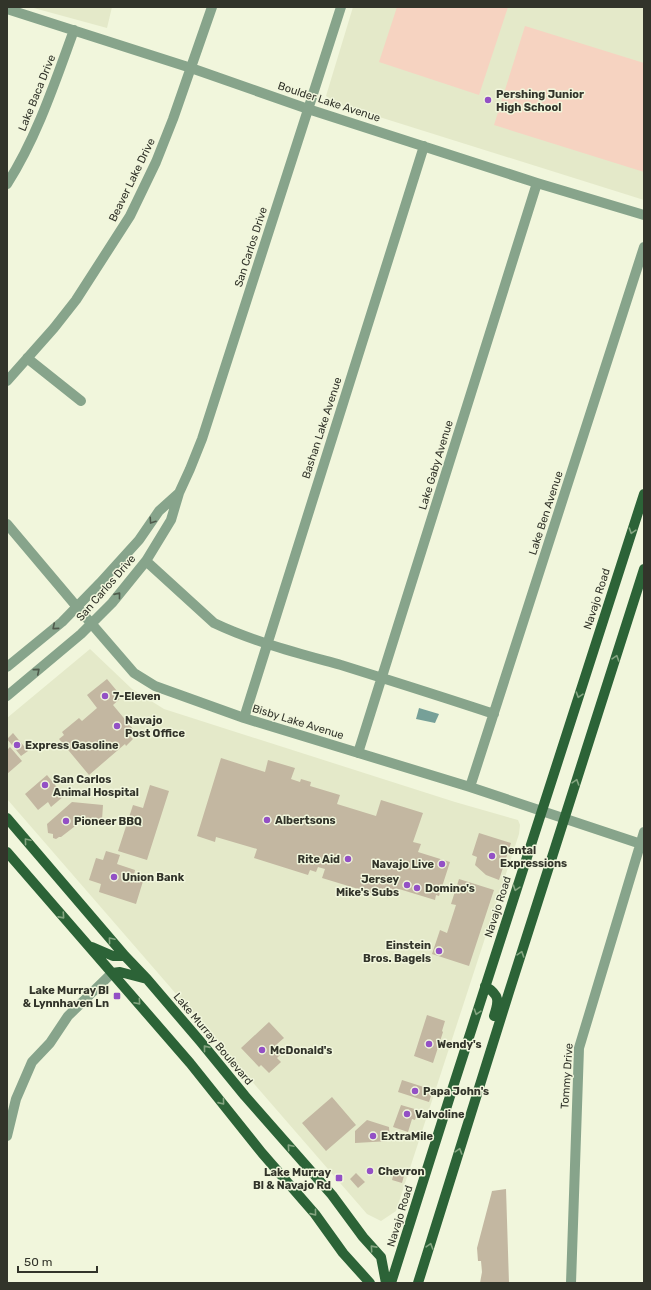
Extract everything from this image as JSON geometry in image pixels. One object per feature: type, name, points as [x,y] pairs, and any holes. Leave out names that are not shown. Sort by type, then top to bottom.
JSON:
[{"type":"main road","name":"Navajo Road","points":[[392,1283],[485,986],[644,494]]},
{"type":"main road","points":[[418,1283],[644,569]]},
{"type":"main road","name":"Lake Murray Boulevard","points":[[7,818],[124,956],[147,979],[245,1096],[332,1195],[363,1237],[381,1257],[386,1283]]},
{"type":"main road","points":[[7,852],[190,1063],[262,1153],[315,1214],[343,1253],[370,1283]]},
{"type":"main road","points":[[87,944],[113,956],[124,956]]},
{"type":"main road","points":[[112,973],[120,972],[147,979]]},
{"type":"main road","points":[[485,986],[492,990],[497,997],[498,1005],[484,1050],[486,1067]]},
{"type":"street","name":"Beaver Lake Drive","points":[[7,382],[76,300],[130,216],[156,162],[173,120],[212,7]]},
{"type":"street","name":"San Carlos Drive","points":[[7,696],[81,634],[112,603],[146,561],[171,520],[179,493],[202,439],[341,7]]},
{"type":"street","name":"Boulder Lake Avenue","points":[[7,9],[191,68],[537,183],[644,215]]},
{"type":"street","name":"Lake Baca Drive","points":[[7,184],[25,153],[55,82],[74,30]]},
{"type":"street","name":"Bashan Lake Avenue","points":[[244,718],[266,643],[424,146]]},
{"type":"street","name":"Lake Gaby Avenue","points":[[358,753],[537,183]]},
{"type":"street","name":"Lake Ben Avenue","points":[[470,787],[644,247]]},
{"type":"street","points":[[27,358],[81,401]]},
{"type":"street","name":"San Carlos Drive","points":[[7,667],[62,622],[139,540],[159,511],[179,493]]},
{"type":"street","name":"Bisby Lake Avenue","points":[[7,524],[76,607],[134,673],[155,686],[244,718],[470,787],[642,844]]},
{"type":"street","points":[[146,561],[214,623],[266,643],[494,714]]},
{"type":"street","name":"Tommy Drive","points":[[572,1283],[579,1048],[642,844],[644,832]]},
{"type":"street","points":[[7,1136],[16,1099],[32,1062],[50,1043],[68,1016],[112,973]]},
{"type":"shaded area","points":[[30,7],[112,7],[107,28]]},
{"type":"shaded area","name":"Pershing Junior High School","points":[[353,7],[644,7],[644,200],[338,104],[326,96]]},
{"type":"shaded area","points":[[397,7],[508,7],[479,95],[379,62]]},
{"type":"shaded area","points":[[525,26],[644,63],[644,172],[494,125]]},
{"type":"shaded area","points":[[90,649],[132,689],[164,709],[455,802],[518,820],[520,825],[519,834],[396,1211],[381,1221],[367,1214],[7,799],[7,718]]},
{"type":"water","points":[[419,708],[439,714],[435,723],[416,719]]},
{"type":"building","points":[[107,679],[122,697],[113,705],[133,729],[128,734],[133,739],[89,775],[59,739],[64,735],[62,732],[79,718],[82,721],[97,708],[87,695]]},
{"type":"building","name":"Express Gasoline","points":[[13,733],[28,751],[21,756],[7,739]]},
{"type":"building","name":"Express Gasoline","points":[[10,747],[22,761],[7,774],[7,750]]},
{"type":"building","points":[[221,758],[265,772],[268,760],[295,768],[291,779],[300,782],[301,779],[311,782],[310,786],[340,795],[337,804],[376,816],[381,800],[423,813],[413,842],[421,844],[418,852],[450,862],[439,896],[436,895],[435,900],[399,889],[398,893],[390,891],[388,898],[322,878],[325,869],[318,867],[316,872],[310,870],[308,875],[254,858],[257,849],[216,837],[215,842],[197,836]]},
{"type":"building","name":"San Carlos Animal Hospital","points":[[47,775],[64,796],[51,807],[48,802],[38,810],[25,794]]},
{"type":"building","points":[[150,785],[169,791],[147,860],[118,851],[133,805],[143,808]]},
{"type":"building","name":"Pioneer BBQ","points":[[72,802],[103,805],[102,820],[98,824],[88,822],[86,819],[83,819],[61,837],[56,839],[53,838],[53,834],[48,833],[47,824]]},
{"type":"building","name":"Dental Expressions","points":[[479,833],[511,843],[499,880],[486,875],[475,865],[477,857],[472,855]]},
{"type":"building","name":"Union Bank","points":[[106,851],[120,855],[117,864],[135,870],[134,875],[144,878],[136,904],[99,892],[101,884],[89,880],[96,858],[103,860]]},
{"type":"building","points":[[459,879],[494,890],[469,966],[432,954],[440,930],[447,933],[456,905],[451,904]]},
{"type":"building","name":"Wendy's","points":[[427,1015],[445,1021],[433,1063],[414,1056]]},
{"type":"building","name":"McDonald's","points":[[269,1022],[284,1038],[277,1044],[283,1052],[277,1058],[281,1062],[269,1073],[261,1065],[259,1067],[241,1048]]},
{"type":"building","name":"Papa John's","points":[[402,1080],[433,1090],[429,1102],[398,1092]]},
{"type":"building","points":[[332,1097],[356,1125],[326,1151],[302,1123]]},
{"type":"building","name":"Valvoline","points":[[401,1105],[418,1110],[415,1120],[412,1119],[408,1132],[393,1127]]},
{"type":"building","name":"ExtraMile","points":[[367,1120],[389,1127],[390,1141],[355,1143],[355,1131]]},
{"type":"building","points":[[395,1169],[405,1172],[402,1183],[392,1180]]},
{"type":"building","points":[[356,1173],[365,1182],[358,1188],[350,1179]]},
{"type":"building","points":[[506,1189],[509,1283],[480,1283],[482,1272],[481,1261],[478,1261],[477,1248],[492,1191]]},
{"type":"place","name":"Pershing Junior High School","points":[[488,100]]},
{"type":"place","name":"7-Eleven","points":[[105,696]]},
{"type":"place","name":"Navajo Post Office","points":[[117,726]]},
{"type":"place","name":"Express Gasoline","points":[[17,745]]},
{"type":"place","name":"San Carlos Animal Hospital","points":[[45,785]]},
{"type":"place","name":"Albertsons","points":[[267,820]]},
{"type":"place","name":"Pioneer BBQ","points":[[66,821]]},
{"type":"place","name":"Dental Expressions","points":[[492,856]]},
{"type":"place","name":"Rite Aid","points":[[348,859]]},
{"type":"place","name":"Navajo Live","points":[[442,864]]},
{"type":"place","name":"Union Bank","points":[[114,877]]},
{"type":"place","name":"Jersey Mike's Subs","points":[[407,885]]},
{"type":"place","name":"Domino's","points":[[417,888]]},
{"type":"place","name":"Einstein Bros. Bagels","points":[[439,951]]},
{"type":"place","name":"Lake Murray Bl & Lynnhaven Ln","points":[[117,996]]},
{"type":"place","name":"Wendy's","points":[[429,1044]]},
{"type":"place","name":"McDonald's","points":[[262,1050]]},
{"type":"place","name":"Papa John's","points":[[415,1091]]},
{"type":"place","name":"Valvoline","points":[[407,1114]]},
{"type":"place","name":"ExtraMile","points":[[373,1136]]},
{"type":"place","name":"Chevron","points":[[370,1171]]},
{"type":"place","name":"Lake Murray Bl & Navajo Rd","points":[[339,1178]]}]
